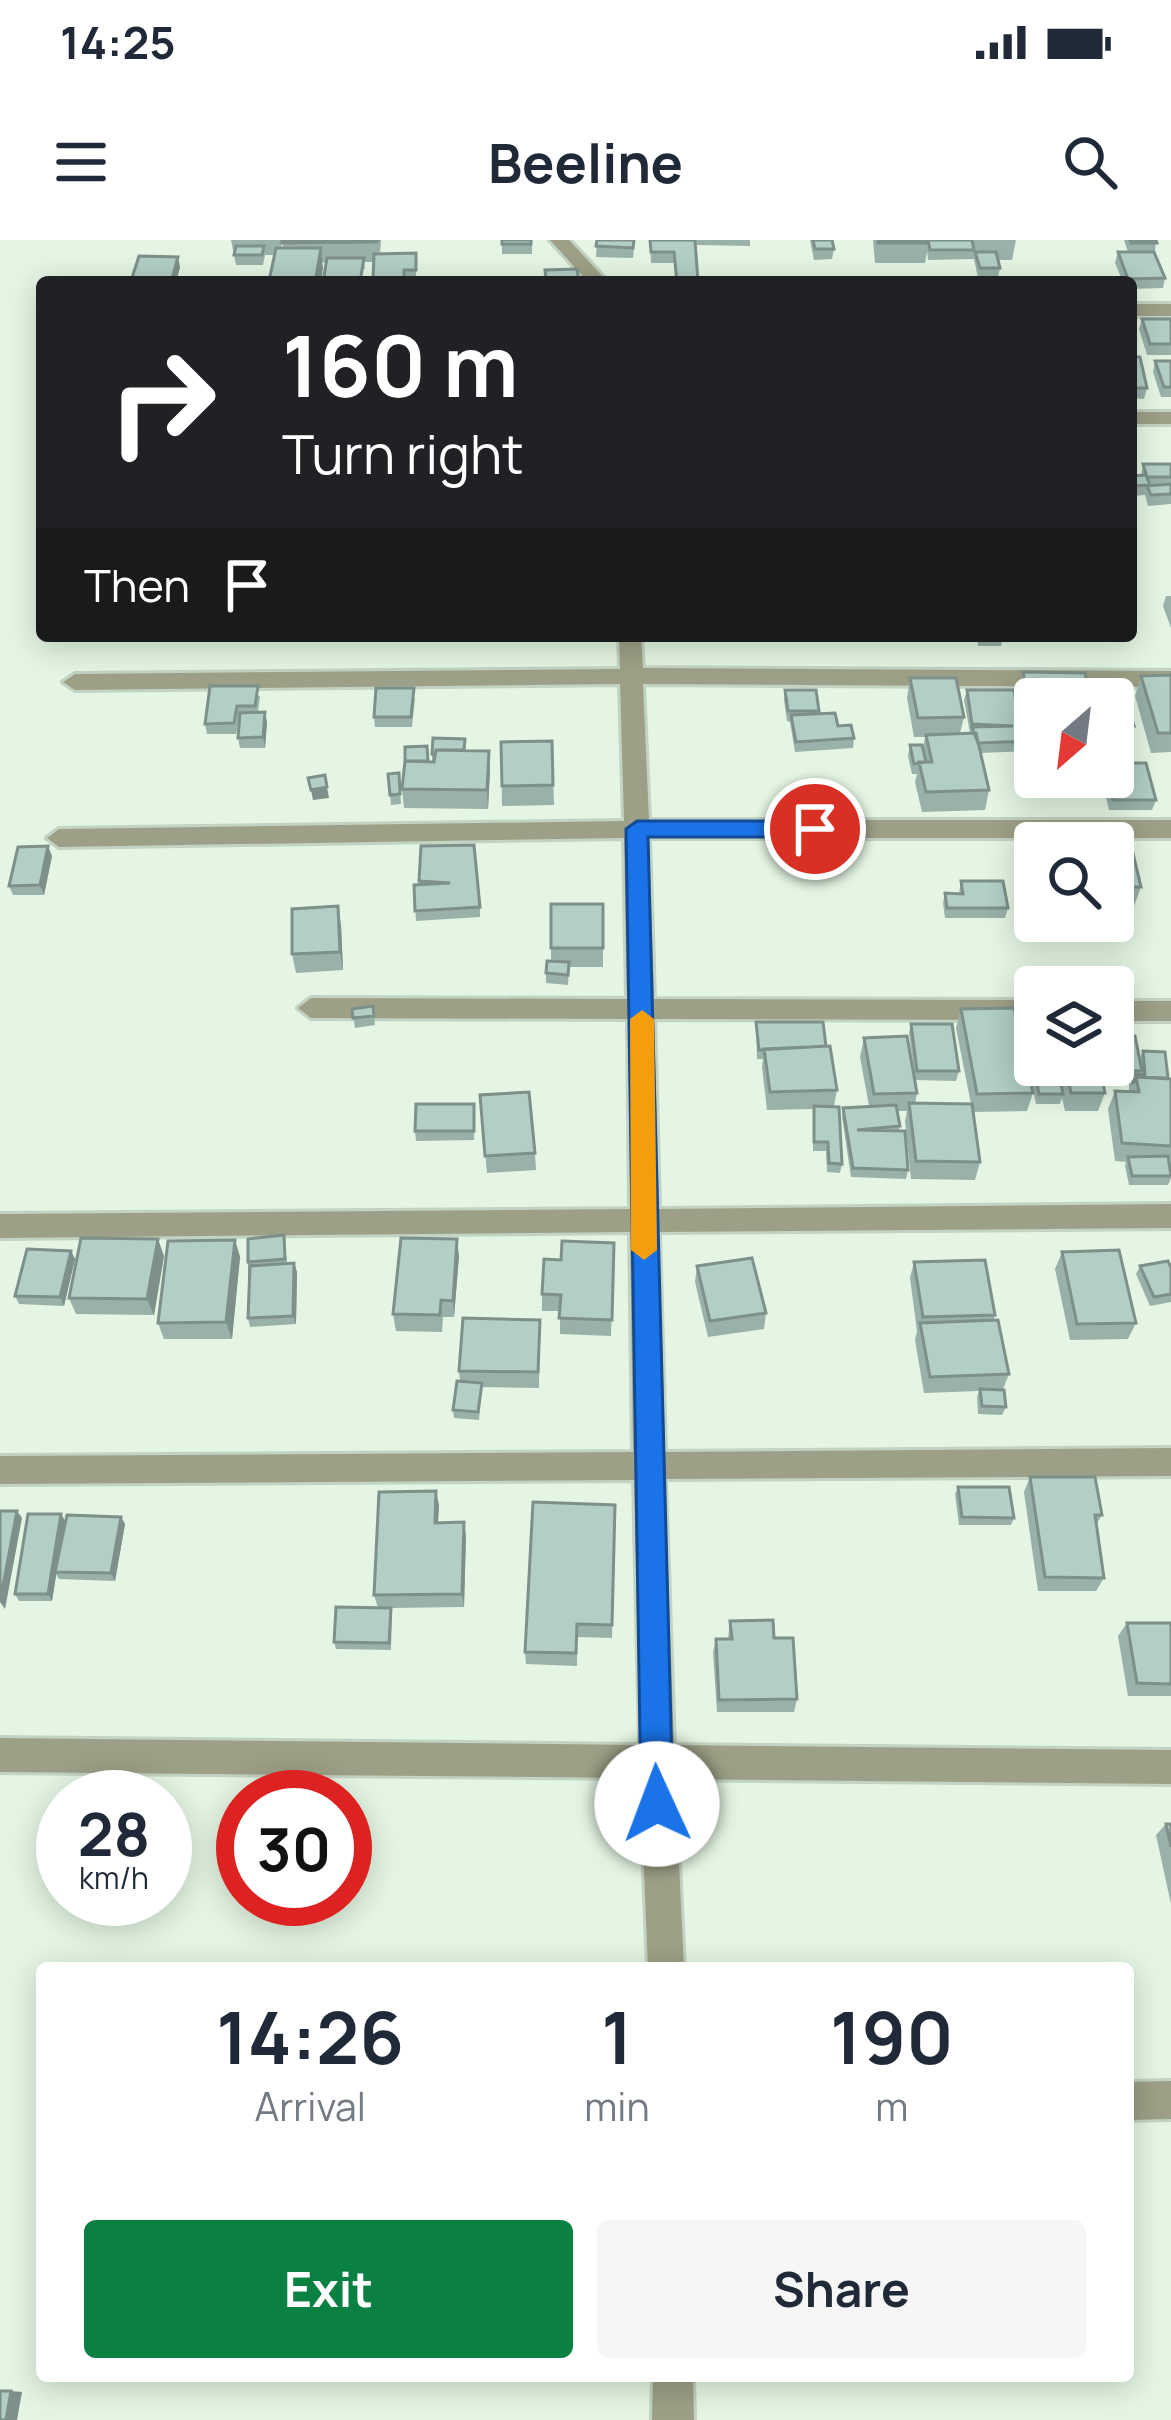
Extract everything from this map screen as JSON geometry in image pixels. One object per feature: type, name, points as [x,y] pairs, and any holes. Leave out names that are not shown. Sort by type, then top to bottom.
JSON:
[{"type":"street","points":[[559,240],[593,276]]},
{"type":"street","points":[[1137,310],[1171,310]]},
{"type":"street","points":[[1137,418],[1171,418]]},
{"type":"street","points":[[630,642],[642,1008],[655,1763],[666,1962]]},
{"type":"street","points":[[75,682],[631,676],[1171,679]]},
{"type":"street","points":[[59,838],[637,829],[1171,830]]},
{"type":"street","points":[[311,1008],[1014,1010]]},
{"type":"street","points":[[1134,1011],[1171,1011]]},
{"type":"street","points":[[0,1226],[1171,1216]]},
{"type":"street","points":[[0,1469],[1171,1462]]},
{"type":"street","points":[[0,1755],[1171,1767]]},
{"type":"street","points":[[1134,2101],[1171,2100]]},
{"type":"street","points":[[673,2382],[673,2420]]},
{"type":"building","points":[[282,240],[378,240],[282,243]]},
{"type":"building","points":[[502,240],[531,240],[531,244],[502,244]]},
{"type":"building","points":[[597,240],[634,240],[633,248],[596,246]]},
{"type":"building","points":[[650,240],[695,240],[698,276],[676,276],[674,252],[651,252]]},
{"type":"building","points":[[813,240],[832,240],[834,249],[815,249]]},
{"type":"building","points":[[927,240],[928,243],[878,243]]},
{"type":"building","points":[[928,240],[972,240],[974,250],[930,250]]},
{"type":"building","points":[[236,246],[264,246],[262,255],[234,255]]},
{"type":"building","points":[[276,248],[321,248],[316,276],[270,276]]},
{"type":"building","points":[[975,252],[996,252],[1000,268],[980,268]]},
{"type":"building","points":[[1118,252],[1154,252],[1165,278],[1137,279],[1127,276]]},
{"type":"building","points":[[416,253],[416,270],[404,270],[404,276],[373,276],[374,254]]},
{"type":"building","points":[[139,256],[178,257],[173,276],[133,276]]},
{"type":"building","points":[[327,258],[364,258],[361,276],[324,276]]},
{"type":"building","points":[[577,269],[578,276],[546,276],[545,270]]},
{"type":"building","points":[[1142,319],[1171,319],[1171,344],[1150,344]]},
{"type":"building","points":[[1137,357],[1140,357],[1147,388],[1137,388]]},
{"type":"building","points":[[1155,361],[1171,361],[1171,387],[1164,387]]},
{"type":"building","points":[[1143,464],[1171,464],[1171,477],[1147,477]]},
{"type":"building","points":[[1146,475],[1150,485],[1137,486],[1137,476]]},
{"type":"building","points":[[1171,484],[1171,494],[1151,495],[1147,486]]},
{"type":"building","points":[[1023,672],[1085,673],[1086,678],[1024,678]]},
{"type":"building","points":[[1171,675],[1171,733],[1158,733],[1141,676]]},
{"type":"building","points":[[910,678],[956,678],[964,717],[918,718]]},
{"type":"building","points":[[210,686],[258,686],[255,706],[237,706],[234,723],[205,724]]},
{"type":"building","points":[[376,688],[414,688],[411,717],[374,717]]},
{"type":"building","points":[[785,690],[816,690],[819,711],[788,711]]},
{"type":"building","points":[[967,690],[1014,690],[1014,742],[978,743],[972,727],[1013,726],[972,724]]},
{"type":"building","points":[[265,712],[263,737],[238,738],[240,713]]},
{"type":"building","points":[[835,713],[838,726],[851,725],[854,738],[796,742],[791,715]]},
{"type":"building","points":[[976,733],[989,790],[926,792],[919,762],[932,762],[926,735]]},
{"type":"building","points":[[433,738],[465,739],[464,750],[432,754]]},
{"type":"building","points":[[552,741],[553,785],[502,786],[501,742]]},
{"type":"building","points":[[910,745],[922,745],[926,762],[914,764]]},
{"type":"building","points":[[427,746],[428,761],[405,761],[405,747]]},
{"type":"building","points":[[436,750],[489,751],[487,790],[402,789],[405,761],[434,762]]},
{"type":"building","points":[[1134,763],[1146,763],[1156,800],[1113,800],[1134,798]]},
{"type":"building","points":[[399,773],[400,794],[390,795],[388,774]]},
{"type":"building","points":[[325,775],[327,787],[311,790],[308,778]]},
{"type":"building","points":[[474,845],[480,907],[415,911],[414,885],[450,883],[419,881],[421,846]]},
{"type":"building","points":[[48,846],[40,885],[9,886],[18,847]]},
{"type":"building","points":[[1134,858],[1141,887],[1134,887]]},
{"type":"building","points":[[961,881],[1003,881],[1008,908],[947,908],[945,893],[963,894]]},
{"type":"building","points":[[551,904],[603,904],[603,948],[551,948]]},
{"type":"building","points":[[338,906],[340,952],[292,954],[292,909]]},
{"type":"building","points":[[547,961],[569,962],[568,975],[546,973]]},
{"type":"building","points":[[373,1006],[374,1016],[353,1018],[352,1009]]},
{"type":"building","points":[[1014,1008],[1014,1086],[1031,1086],[1033,1093],[977,1094],[961,1009]]},
{"type":"building","points":[[756,1022],[823,1022],[826,1046],[759,1050]]},
{"type":"building","points":[[911,1024],[952,1024],[959,1071],[917,1071]]},
{"type":"building","points":[[907,1036],[917,1093],[874,1094],[864,1038]]},
{"type":"building","points":[[1134,1036],[1135,1036],[1142,1071],[1134,1071]]},
{"type":"building","points":[[830,1046],[837,1090],[770,1092],[764,1049]]},
{"type":"building","points":[[1143,1051],[1165,1052],[1168,1078],[1136,1077],[1134,1082],[1134,1074],[1145,1075]]},
{"type":"building","points":[[1136,1077],[1171,1079],[1171,1146],[1122,1143],[1115,1091],[1139,1092]]},
{"type":"building","points":[[1037,1086],[1061,1086],[1063,1094],[1039,1094]]},
{"type":"building","points":[[1070,1086],[1104,1086],[1105,1093],[1071,1093]]},
{"type":"building","points":[[529,1092],[535,1153],[485,1156],[480,1095]]},
{"type":"building","points":[[909,1103],[972,1104],[980,1162],[916,1161]]},
{"type":"building","points":[[416,1104],[474,1104],[474,1131],[415,1131]]},
{"type":"building","points":[[896,1105],[900,1126],[857,1130],[905,1131],[908,1170],[853,1168],[843,1108]]},
{"type":"building","points":[[814,1106],[839,1107],[842,1164],[829,1163],[828,1142],[814,1142]]},
{"type":"building","points":[[1168,1156],[1171,1176],[1132,1176],[1128,1157]]},
{"type":"building","points":[[284,1235],[285,1259],[248,1262],[248,1239]]},
{"type":"building","points":[[81,1238],[158,1239],[147,1299],[69,1298]]},
{"type":"building","points":[[401,1238],[457,1239],[453,1301],[441,1300],[440,1315],[393,1314]]},
{"type":"building","points":[[235,1240],[226,1322],[158,1323],[168,1241]]},
{"type":"building","points":[[562,1241],[614,1243],[612,1320],[559,1318],[561,1295],[542,1294],[544,1259],[561,1260]]},
{"type":"building","points":[[27,1249],[71,1251],[60,1297],[15,1296]]},
{"type":"building","points":[[1119,1250],[1136,1323],[1077,1324],[1062,1252]]},
{"type":"building","points":[[752,1258],[766,1313],[710,1321],[697,1266]]},
{"type":"building","points":[[985,1260],[995,1315],[923,1317],[914,1262]]},
{"type":"building","points":[[1168,1261],[1171,1294],[1154,1297],[1140,1266]]},
{"type":"building","points":[[294,1263],[293,1316],[248,1318],[250,1266]]},
{"type":"building","points":[[463,1318],[540,1320],[538,1372],[459,1371]]},
{"type":"building","points":[[998,1320],[1009,1374],[930,1377],[920,1323]]},
{"type":"building","points":[[457,1381],[482,1383],[478,1412],[453,1410]]},
{"type":"building","points":[[980,1389],[1004,1390],[1006,1407],[982,1406]]},
{"type":"building","points":[[1030,1477],[1095,1477],[1104,1578],[1045,1577]]},
{"type":"building","points":[[958,1487],[1009,1487],[1014,1518],[962,1517]]},
{"type":"building","points":[[436,1491],[435,1523],[464,1522],[462,1594],[374,1595],[379,1492]]},
{"type":"building","points":[[533,1502],[615,1505],[612,1625],[577,1624],[576,1653],[525,1652]]},
{"type":"building","points":[[0,1511],[17,1511],[0,1602]]},
{"type":"building","points":[[28,1514],[61,1514],[48,1594],[15,1594]]},
{"type":"building","points":[[67,1515],[121,1517],[111,1573],[55,1572]]},
{"type":"building","points":[[336,1607],[391,1608],[389,1643],[334,1642]]},
{"type":"building","points":[[773,1620],[774,1638],[793,1638],[797,1699],[719,1700],[716,1639],[732,1639],[730,1621]]},
{"type":"building","points":[[1127,1623],[1171,1623],[1171,1684],[1137,1683]]},
{"type":"building","points":[[0,2391],[11,2391],[6,2420],[0,2420]]},
{"type":"slow traffic","points":[[642,1019],[644,1250]]},
{"type":"route","points":[[657,1804],[637,829],[815,829]]}]
